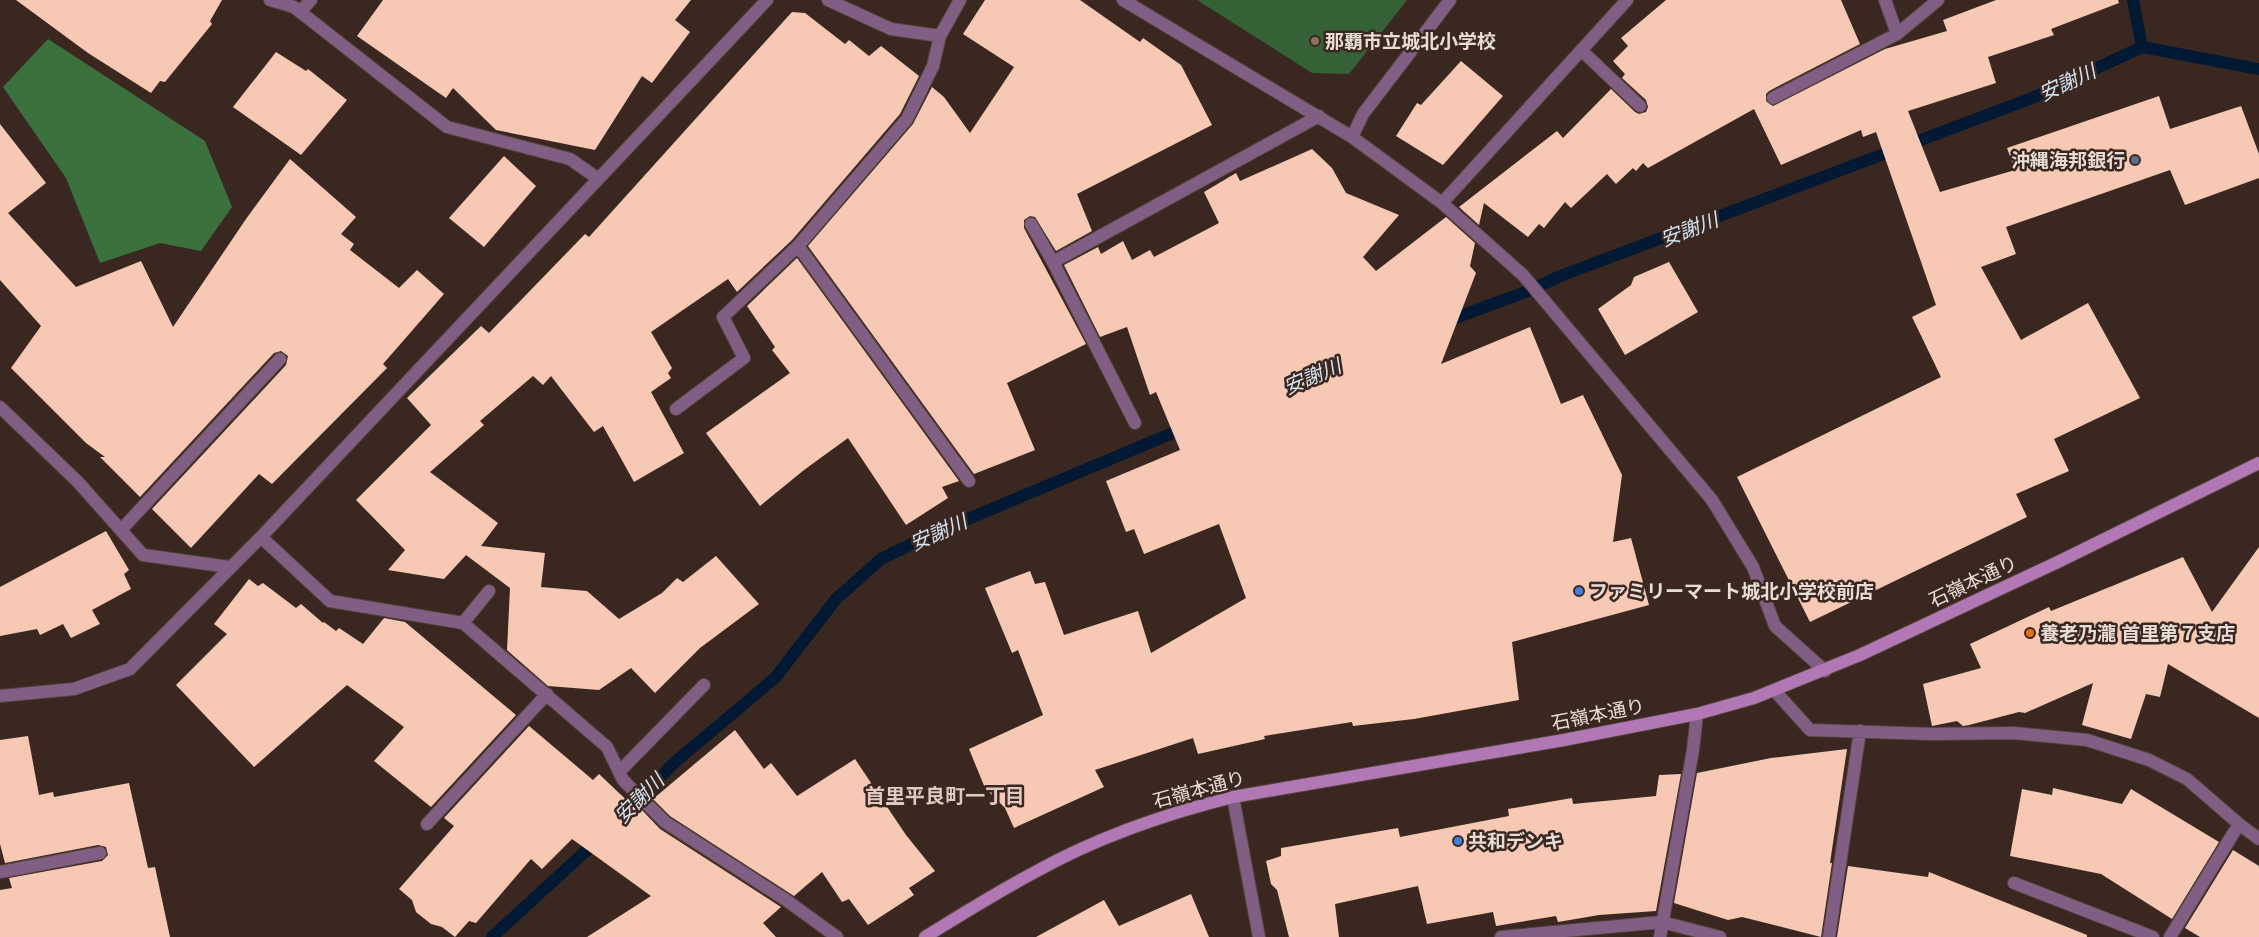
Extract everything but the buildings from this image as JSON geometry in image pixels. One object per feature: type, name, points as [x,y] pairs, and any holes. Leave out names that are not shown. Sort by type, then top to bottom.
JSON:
[{"type":"main road","name":"石嶺本通り","points":[[926,937],[1038,870],[1093,844],[1164,816],[1233,796],[1564,740],[1697,714],[1774,690],[1825,671],[2060,561],[2259,463]]},
{"type":"street","points":[[270,0],[294,7],[447,127],[570,159],[597,178]]},
{"type":"street","points":[[300,12],[311,0]]},
{"type":"street","points":[[0,696],[74,689],[130,669],[260,537],[767,0]]},
{"type":"street","points":[[828,0],[891,29],[940,36]]},
{"type":"street","points":[[676,409],[744,358],[723,318],[798,246],[907,119],[933,66],[940,36],[960,0]]},
{"type":"street","points":[[1123,0],[1352,137],[1442,203],[1523,275],[1546,305],[1712,500],[1753,567],[1775,626],[1825,671]]},
{"type":"street","points":[[1352,137],[1363,114],[1450,0]]},
{"type":"street","points":[[1442,203],[1627,0]]},
{"type":"street","points":[[1885,0],[1896,34]]},
{"type":"street","points":[[1773,98],[1896,34],[1938,0]]},
{"type":"street","points":[[1581,50],[1640,106]]},
{"type":"street","points":[[1053,262],[1319,116]]},
{"type":"street","points":[[1031,224],[1053,262],[1135,422]]},
{"type":"street","points":[[798,246],[969,481]]},
{"type":"street","points":[[121,530],[280,359]]},
{"type":"street","points":[[0,407],[78,482],[143,555],[229,567]]},
{"type":"street","points":[[260,537],[330,601],[463,623],[608,747],[622,780],[665,822],[786,900],[837,937]]},
{"type":"street","points":[[463,623],[489,590]]},
{"type":"street","points":[[619,772],[704,685]]},
{"type":"street","points":[[1774,690],[1810,730],[1932,734],[2014,733],[2087,740],[2149,760],[2187,780],[2259,839]]},
{"type":"street","points":[[427,824],[547,694]]},
{"type":"street","points":[[1660,937],[1693,750],[1697,714]]},
{"type":"street","points":[[1829,937],[1860,731]]},
{"type":"street","points":[[1233,796],[1259,937]]},
{"type":"street","points":[[2170,937],[2239,824]]},
{"type":"street","points":[[0,872],[100,853]]},
{"type":"street","points":[[2014,883],[2153,937]]},
{"type":"street","points":[[1501,937],[1662,922],[1720,937]]},
{"type":"green space","name":"那覇市立城北小学校","points":[[1197,0],[1407,0],[1349,74],[1312,73]]},
{"type":"green space","points":[[48,39],[205,141],[232,207],[201,251],[160,243],[100,263],[66,178],[3,87]]},
{"type":"waterway","points":[[2133,0],[2142,47]]},
{"type":"waterway","name":"安謝川","points":[[1444,322],[2032,98],[2142,47],[2259,69]]},
{"type":"waterway","name":"安謝川","points":[[620,818],[675,762],[775,678],[836,599],[881,559],[930,535],[1187,427]]},
{"type":"waterway","name":"安謝川","points":[[492,937],[599,839]]},
{"type":"place","name":"那覇市立城北小学校","points":[[1315,41]]},
{"type":"place","name":"沖縄海邦銀行","points":[[2135,160]]},
{"type":"place","name":"ファミリーマート城北小学校前店","points":[[1579,591]]},
{"type":"place","name":"養老乃瀧 首里第７支店","points":[[2030,633]]},
{"type":"place","name":"共和デンキ","points":[[1458,841]]},
{"type":"district","name":"首里平良町一丁目","points":[[945,795]]}]
